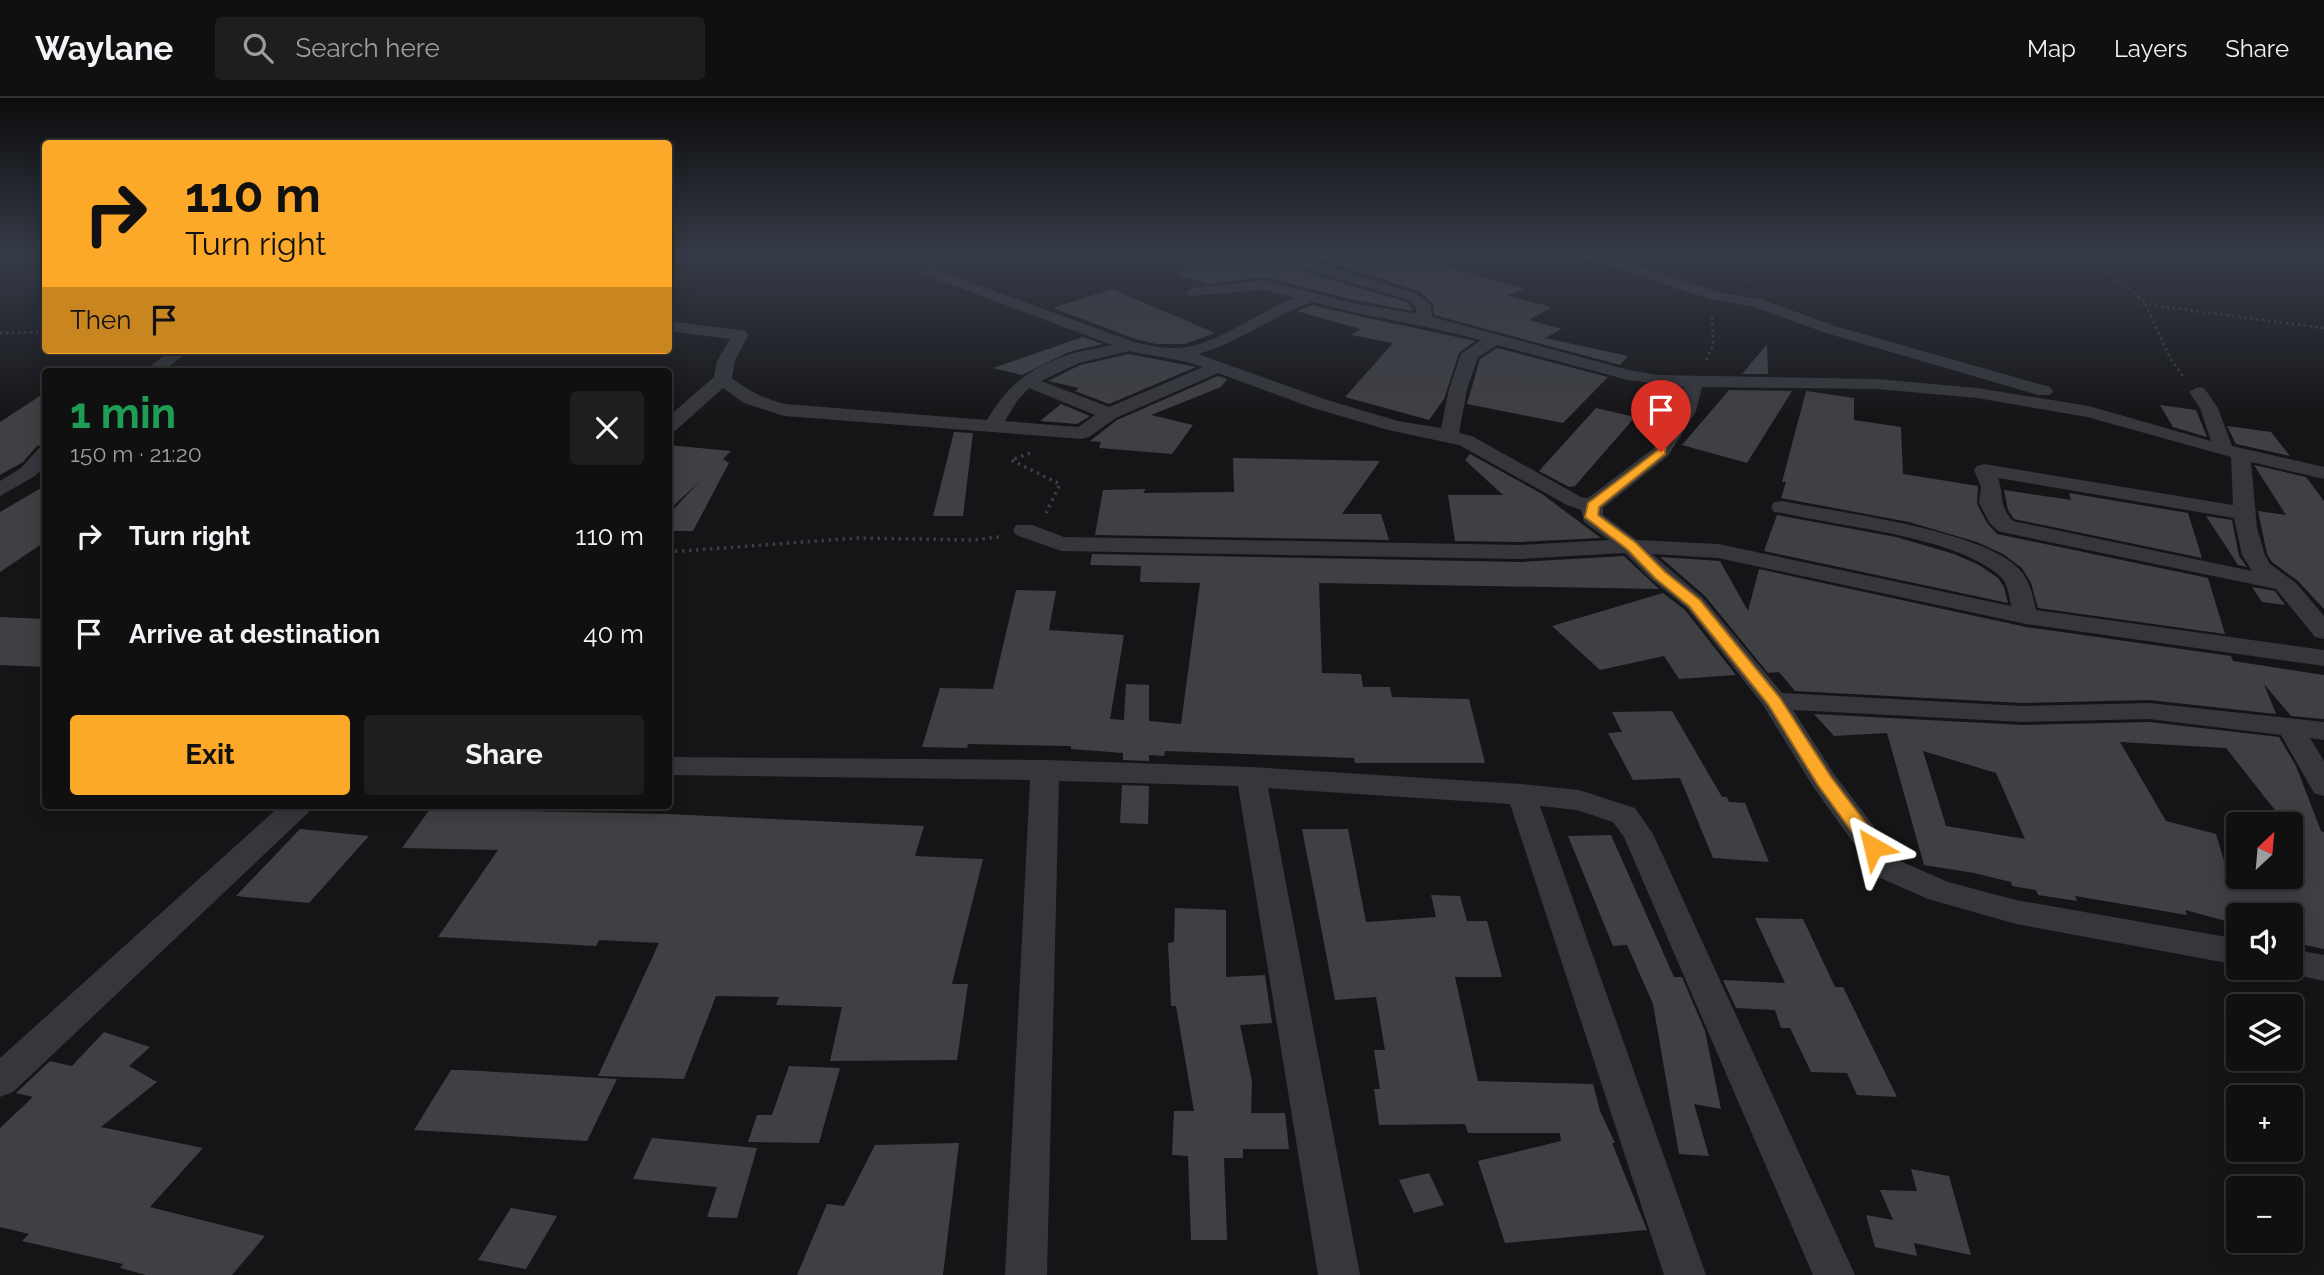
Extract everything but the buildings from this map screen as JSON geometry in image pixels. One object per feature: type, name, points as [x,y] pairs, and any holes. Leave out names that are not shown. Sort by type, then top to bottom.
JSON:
[{"type":"street","points":[[1032,310],[1129,346],[1156,352],[1180,353],[1211,345],[1276,310]]},
{"type":"street","points":[[1372,310],[1424,320],[1628,375],[1657,380],[1911,386],[1978,393],[2081,410],[2233,453],[2324,473]]},
{"type":"street","points":[[1424,320],[1426,310]]},
{"type":"street","points":[[1776,310],[1832,330],[2081,401],[2081,410]]},
{"type":"street","points":[[672,326],[740,335],[726,361],[723,379],[672,424]]},
{"type":"street","points":[[1438,435],[1450,432],[1458,389],[1470,354],[1495,338]]},
{"type":"street","points":[[994,425],[1009,398],[1026,381],[1076,358],[1129,346]]},
{"type":"street","points":[[1180,353],[1215,368],[1395,426],[1465,440],[1574,500],[1592,506]]},
{"type":"street","points":[[157,368],[176,354]]},
{"type":"street","points":[[723,379],[739,394],[758,404],[784,410],[1082,433],[1109,414],[1215,368]]},
{"type":"street","points":[[1592,506],[1661,452],[1687,411],[1691,390],[1698,380]]},
{"type":"street","points":[[1026,381],[1109,414]]},
{"type":"street","points":[[2198,392],[2233,453],[2247,514],[2245,526],[2251,548],[2261,568],[2283,583],[2324,632]]},
{"type":"street","points":[[2247,514],[1984,470],[1991,487],[1990,503],[2000,522],[2006,526],[2195,568],[2283,583]]},
{"type":"street","points":[[0,490],[37,472]]},
{"type":"street","points":[[1592,506],[1592,517],[1632,546],[1660,575],[1695,603],[1774,701],[1824,781],[1889,869],[1939,891],[2016,912],[2226,950]]},
{"type":"street","points":[[1782,507],[1971,550],[2010,573],[2016,582],[2026,617]]},
{"type":"street","points":[[1024,530],[1061,544],[1521,552],[1632,546],[1718,551],[2026,617],[2324,658]]},
{"type":"street","points":[[1774,701],[2023,714],[2149,711],[2324,731]]},
{"type":"street","points":[[2290,727],[2324,786]]},
{"type":"street","points":[[672,766],[1045,769],[1251,776],[1579,800],[1624,815],[1638,834],[1834,1275]]},
{"type":"street","points":[[1026,1275],[1045,769]]},
{"type":"street","points":[[1251,776],[1339,1275]]},
{"type":"street","points":[[1521,794],[1685,1275]]},
{"type":"street","points":[[0,1081],[295,809]]},
{"type":"street","points":[[2303,964],[2324,968]]},
{"type":"path","points":[[1698,380],[1713,345],[1711,310]]},
{"type":"path","points":[[2148,310],[2170,358],[2198,392]]},
{"type":"path","points":[[2188,310],[2324,328]]},
{"type":"path","points":[[0,333],[42,331]]},
{"type":"path","points":[[672,552],[858,538],[973,540],[1024,530],[1042,519],[1060,484],[1011,460],[1033,452]]},
{"type":"route","points":[[1661,452],[1592,506],[1592,517],[1632,546],[1660,575],[1695,603],[1774,701],[1824,781],[1873,847]]}]
